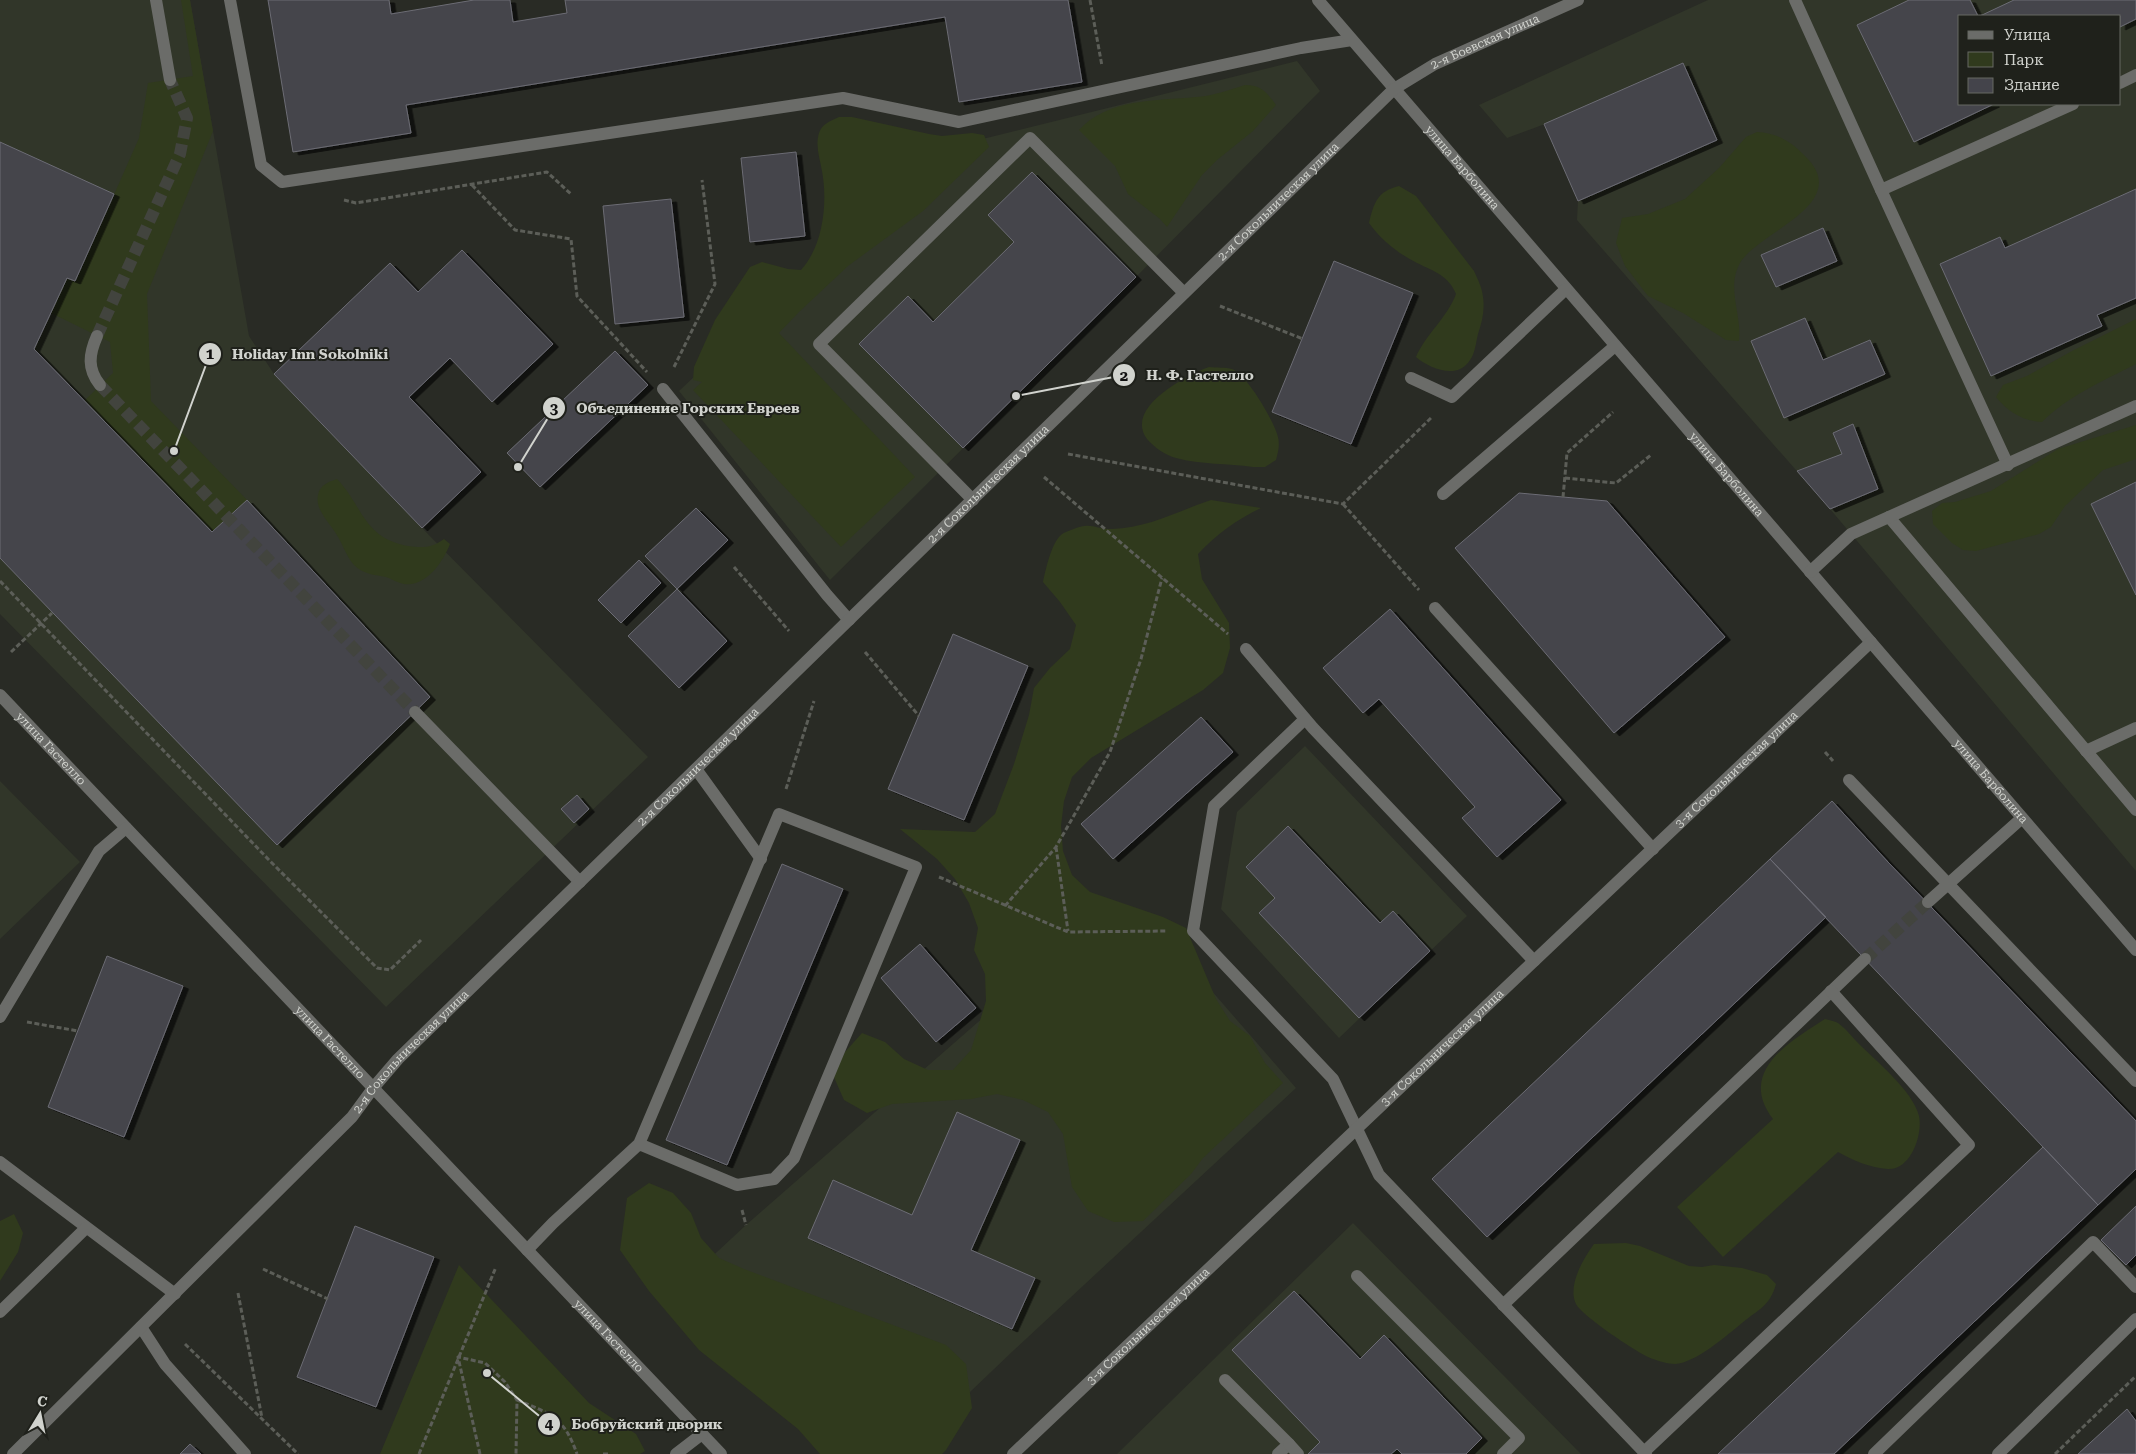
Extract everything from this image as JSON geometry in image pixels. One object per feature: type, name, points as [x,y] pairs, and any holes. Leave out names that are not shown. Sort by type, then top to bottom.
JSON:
[{"type":"street","points":[[156,0],[170,80]]},
{"type":"street","points":[[230,0],[261,166],[282,182],[843,98],[959,122],[1301,48],[1352,40]]},
{"type":"street","name":"улица Барболина","points":[[1318,0],[2136,950]]},
{"type":"street","name":"2-я Боевская улица","points":[[1394,89],[1435,64],[1578,0]]},
{"type":"street","points":[[1794,0],[2008,465]]},
{"type":"street","points":[[2121,82],[2136,75]]},
{"type":"street","name":"2-я Сокольническая улица","points":[[13,1454],[352,1117],[398,1059],[1394,89]]},
{"type":"street","points":[[1881,190],[2071,105]]},
{"type":"street","points":[[972,500],[819,344],[1016,151],[1030,138],[1184,293]]},
{"type":"street","points":[[1411,378],[1452,397],[1566,289]]},
{"type":"street","points":[[97,336],[92,347],[89,364],[100,385]]},
{"type":"street","points":[[1443,494],[1615,346]]},
{"type":"street","points":[[663,389],[849,620]]},
{"type":"street","points":[[1810,572],[1851,534],[2136,406]]},
{"type":"street","points":[[1889,518],[2136,810]]},
{"type":"street","points":[[1435,608],[1653,849]]},
{"type":"street","name":"3-я Сокольническая улица","points":[[1014,1454],[1871,642]]},
{"type":"street","points":[[1246,648],[1306,719],[1534,961]]},
{"type":"street","name":"улица Гастелло","points":[[0,695],[721,1454]]},
{"type":"street","points":[[415,712],[580,882]]},
{"type":"street","points":[[1306,719],[1214,806],[1193,931],[1333,1080],[1379,1176],[1645,1453],[1969,1145],[1831,991]]},
{"type":"street","points":[[2086,751],[2136,728]]},
{"type":"street","points":[[696,769],[761,859]]},
{"type":"street","points":[[1850,780],[2136,1081]]},
{"type":"street","points":[[527,1250],[553,1223],[639,1144],[779,814],[916,867],[794,1158],[774,1179],[737,1184],[639,1144]]},
{"type":"street","points":[[1928,902],[2022,818]]},
{"type":"street","points":[[0,1017],[99,851],[126,828]]},
{"type":"street","points":[[1503,1305],[1865,959]]},
{"type":"street","points":[[0,1162],[174,1294]]},
{"type":"street","points":[[0,1312],[86,1228]]},
{"type":"street","points":[[1874,1454],[2093,1242],[2136,1288]]},
{"type":"street","points":[[1357,1276],[1519,1438],[1503,1454]]},
{"type":"street","points":[[1998,1454],[2136,1319]]},
{"type":"street","points":[[140,1327],[165,1364],[245,1454]]},
{"type":"street","points":[[1225,1380],[1298,1454]]},
{"type":"street","points":[[676,1454],[702,1434]]},
{"type":"street","points":[[1278,1454],[1289,1444]]},
{"type":"path","points":[[1090,0],[1103,73]]},
{"type":"path","points":[[472,185],[515,230],[571,239],[577,296],[663,389],[715,284],[702,180]]},
{"type":"path","points":[[1220,306],[1303,338]]},
{"type":"path","points":[[1343,504],[1452,397]]},
{"type":"path","points":[[1563,497],[1567,453],[1613,412]]},
{"type":"path","points":[[1068,454],[1343,504],[1435,608]]},
{"type":"path","points":[[1565,478],[1616,483],[1650,455]]},
{"type":"path","points":[[1044,477],[1246,648]]},
{"type":"path","points":[[734,567],[790,631]]},
{"type":"path","points":[[1005,906],[1056,846],[1110,752],[1141,659],[1162,578]]},
{"type":"path","points":[[0,582],[377,968],[390,970],[421,940]]},
{"type":"path","points":[[11,652],[52,613]]},
{"type":"path","points":[[865,652],[919,716]]},
{"type":"path","points":[[779,814],[814,701]]},
{"type":"path","points":[[1056,846],[1068,932]]},
{"type":"path","points":[[916,867],[1068,932],[1193,931]]},
{"type":"path","points":[[0,1017],[78,1031]]},
{"type":"path","points":[[419,1454],[496,1267]]},
{"type":"path","points":[[263,1269],[328,1299]]},
{"type":"path","points":[[238,1293],[262,1419]]},
{"type":"path","points":[[185,1344],[298,1454]]},
{"type":"path","points":[[458,1357],[485,1363],[505,1382],[517,1400],[553,1415],[571,1437],[577,1454]]},
{"type":"path","points":[[458,1357],[480,1454]]},
{"type":"path","points":[[2054,1454],[2136,1376]]},
{"type":"path","points":[[516,1454],[517,1400]]},
{"type":"path","points":[[603,1454],[609,1454]]},
{"type":"shaded area","points":[[0,0],[190,0],[249,336],[274,374],[422,528],[648,757],[386,1007],[0,614]]},
{"type":"shaded area","points":[[1708,0],[2136,0],[2136,871],[1830,509],[1577,220],[1578,201],[1545,124],[1507,138],[1479,105]]},
{"type":"shaded area","points":[[1297,61],[1320,91],[1136,277],[830,580],[679,391],[830,249],[825,178]]},
{"type":"shaded area","points":[[1305,746],[1467,916],[1339,1038],[1221,909],[1237,812]]},
{"type":"shaded area","points":[[0,781],[80,862],[0,939]]},
{"type":"shaded area","points":[[1171,944],[1296,1088],[905,1454],[703,1265],[746,1225],[1065,946]]},
{"type":"shaded area","points":[[1353,1223],[1581,1454],[1117,1454]]},
{"type":"green space","points":[[181,0],[190,0],[213,131],[147,294],[151,401],[247,500],[212,532],[84,401],[113,373],[110,342],[51,313],[67,278],[76,281],[139,138],[148,83],[193,76]]},
{"type":"green space","points":[[1245,85],[1260,88],[1267,93],[1276,105],[1253,131],[1217,160],[1202,175],[1167,227],[1160,219],[1128,194],[1115,166],[1079,130],[1104,112],[1118,107],[1149,101],[1209,95]]},
{"type":"green space","points":[[839,117],[852,117],[942,136],[972,133],[984,135],[989,147],[923,211],[848,266],[779,333],[915,477],[841,547],[693,390],[702,382],[693,380],[694,367],[715,320],[750,267],[762,262],[788,269],[801,270],[814,249],[819,237],[824,210],[824,183],[818,152],[818,138],[820,130],[824,125]]},
{"type":"green space","points":[[1757,132],[1778,136],[1801,152],[1817,174],[1818,189],[1811,203],[1797,216],[1750,251],[1740,263],[1734,282],[1739,341],[1726,340],[1683,313],[1648,296],[1625,266],[1616,243],[1622,218],[1648,214],[1685,199],[1719,168],[1746,137]]},
{"type":"green space","points":[[1399,186],[1416,196],[1474,271],[1481,287],[1484,302],[1482,320],[1474,351],[1465,366],[1458,370],[1451,371],[1436,368],[1416,357],[1452,303],[1456,294],[1453,288],[1445,278],[1397,251],[1369,223],[1378,198],[1386,191]]},
{"type":"green space","points":[[2136,319],[2136,364],[2074,397],[2042,422],[2028,420],[2016,415],[1996,397],[2003,385],[2027,376]]},
{"type":"green space","points":[[1209,367],[1232,369],[1252,389],[1276,430],[1279,443],[1276,460],[1265,467],[1195,462],[1168,455],[1147,439],[1142,427],[1144,416],[1150,405],[1173,386]]},
{"type":"green space","points":[[2136,425],[2136,459],[2103,470],[2065,506],[2051,527],[2039,534],[1976,551],[1963,550],[1952,543],[1933,524],[1932,511],[1942,503],[1955,502],[1991,491],[2058,449]]},
{"type":"green space","points":[[337,479],[346,489],[365,520],[382,536],[393,542],[413,547],[431,546],[444,539],[450,544],[433,572],[419,582],[404,584],[365,572],[354,565],[318,505],[318,495],[323,486]]},
{"type":"green space","points":[[1211,500],[1261,508],[1227,528],[1198,554],[1202,579],[1229,623],[1230,648],[1223,673],[1203,690],[1091,758],[1072,777],[1064,801],[1061,826],[1063,851],[1072,875],[1090,892],[1163,917],[1186,928],[1216,999],[1230,1021],[1250,1036],[1265,1063],[1283,1083],[1203,1158],[1191,1174],[1143,1221],[1114,1222],[1088,1211],[1072,1187],[1063,1134],[1048,1112],[1023,1100],[997,1094],[971,1099],[892,1104],[867,1113],[844,1100],[833,1075],[845,1052],[862,1033],[885,1042],[904,1059],[928,1070],[953,1070],[971,1050],[986,1001],[985,974],[974,950],[978,928],[969,903],[955,879],[937,859],[900,829],[975,832],[995,814],[1014,764],[1029,715],[1034,688],[1050,668],[1070,649],[1076,625],[1043,582],[1049,557],[1057,539],[1064,533],[1084,526],[1112,529],[1138,526]]},
{"type":"green space","points":[[1825,1019],[1842,1026],[1893,1077],[1909,1097],[1915,1106],[1920,1123],[1914,1150],[1903,1164],[1896,1168],[1888,1169],[1856,1161],[1838,1152],[1723,1257],[1677,1207],[1773,1119],[1763,1102],[1761,1087],[1764,1073],[1783,1048]]},
{"type":"green space","points":[[649,1183],[673,1193],[691,1213],[701,1238],[719,1258],[946,1345],[966,1364],[972,1408],[946,1450],[942,1454],[820,1454],[798,1429],[699,1350],[649,1291],[620,1250],[627,1198]]},
{"type":"green space","points":[[14,1214],[23,1233],[18,1252],[0,1281],[0,1221]]},
{"type":"green space","points":[[1626,1243],[1640,1246],[1689,1266],[1702,1267],[1714,1265],[1742,1268],[1767,1275],[1776,1284],[1774,1291],[1763,1306],[1701,1354],[1675,1364],[1653,1359],[1624,1343],[1588,1317],[1576,1304],[1574,1297],[1575,1280],[1578,1272],[1594,1244]]},
{"type":"green space","points":[[459,1265],[589,1403],[636,1434],[645,1451],[640,1454],[380,1454]]},
{"type":"building","points":[[268,0],[389,0],[391,14],[474,0],[510,0],[513,22],[567,13],[565,0],[1068,0],[1082,82],[959,102],[945,17],[406,105],[411,133],[293,152]]},
{"type":"building","points":[[1909,0],[1970,0],[1978,15],[1958,15],[1958,105],[1992,105],[1914,142],[1857,25]]},
{"type":"building","points":[[2014,0],[2136,0],[2136,19],[2121,26],[2121,15],[1982,15]]},
{"type":"building","points":[[1683,63],[1717,140],[1578,201],[1544,124]]},
{"type":"building","points":[[0,142],[114,194],[75,281],[67,278],[34,349],[212,532],[247,500],[430,697],[277,845],[0,558]]},
{"type":"building","points":[[796,152],[805,236],[750,242],[741,158]]},
{"type":"building","points":[[1032,172],[1136,277],[963,448],[859,344],[908,296],[933,322],[1014,242],[988,215]]},
{"type":"building","points":[[2136,189],[2136,298],[2097,315],[2102,326],[1991,376],[1940,264],[2000,237],[2005,248]]},
{"type":"building","points":[[671,199],[684,317],[615,324],[603,206]]},
{"type":"building","points":[[1823,228],[1837,261],[1776,287],[1761,255]]},
{"type":"building","points":[[462,250],[553,344],[492,402],[450,358],[409,397],[481,472],[422,528],[274,374],[390,263],[418,292]]},
{"type":"building","points":[[1334,261],[1413,293],[1351,444],[1272,412]]},
{"type":"building","points":[[1805,318],[1823,360],[1870,340],[1885,374],[1784,418],[1751,341]]},
{"type":"building","points":[[615,351],[648,385],[540,487],[507,453]]},
{"type":"building","points":[[1853,424],[1878,489],[1830,509],[1797,471],[1842,454],[1833,433]]},
{"type":"building","points":[[2136,482],[2136,595],[2091,504]]},
{"type":"building","points":[[1519,493],[1607,501],[1725,637],[1614,733],[1455,548]]},
{"type":"building","points":[[696,508],[728,540],[677,589],[645,556]]},
{"type":"building","points":[[639,560],[661,583],[621,623],[598,600]]},
{"type":"building","points":[[677,589],[727,641],[679,688],[628,636]]},
{"type":"building","points":[[1390,609],[1561,800],[1497,857],[1462,818],[1475,807],[1379,699],[1363,713],[1323,668]]},
{"type":"building","points":[[953,634],[1028,666],[964,820],[888,789]]},
{"type":"building","points":[[1201,717],[1233,752],[1113,859],[1081,824]]},
{"type":"building","points":[[577,795],[589,809],[574,823],[561,809]]},
{"type":"building","points":[[1832,801],[2136,1121],[2136,1169],[2098,1205],[1770,859]]},
{"type":"building","points":[[1288,826],[1380,923],[1393,911],[1430,951],[1359,1018],[1259,913],[1275,898],[1246,867]]},
{"type":"building","points":[[1770,859],[1826,917],[1487,1237],[1432,1179]]},
{"type":"building","points":[[782,864],[843,889],[727,1165],[666,1140]]},
{"type":"building","points":[[920,944],[976,1008],[936,1042],[881,978]]},
{"type":"building","points":[[107,956],[183,986],[124,1137],[48,1107]]},
{"type":"building","points":[[957,1112],[1020,1140],[971,1250],[1035,1278],[1012,1329],[808,1238],[833,1180],[912,1215]]},
{"type":"building","points":[[2043,1147],[2098,1205],[1834,1454],[1718,1454]]},
{"type":"building","points":[[2136,1206],[2136,1255],[2126,1265],[2101,1240]]},
{"type":"building","points":[[355,1226],[434,1257],[376,1407],[297,1377]]},
{"type":"building","points":[[1294,1291],[1360,1359],[1384,1335],[1482,1438],[1466,1454],[1402,1454],[1397,1449],[1391,1454],[1308,1454],[1320,1442],[1232,1350]]},
{"type":"building","points":[[2127,1409],[2136,1421],[2136,1454],[2078,1454]]},
{"type":"building","points":[[190,1444],[201,1454],[180,1454]]},
{"type":"tunnel","points":[[97,336],[180,154],[187,118],[170,80]]},
{"type":"tunnel","points":[[100,385],[415,712]]},
{"type":"tunnel","points":[[1865,959],[1928,902]]},
{"type":"place","name":"Н. Ф. Гастелло","points":[[1016,396]]},
{"type":"place","name":"Holiday Inn Sokolniki","points":[[174,451]]},
{"type":"place","name":"Объединение Горских Евреев","points":[[518,467]]},
{"type":"place","name":"Бобруйский дворик","points":[[487,1373]]}]
